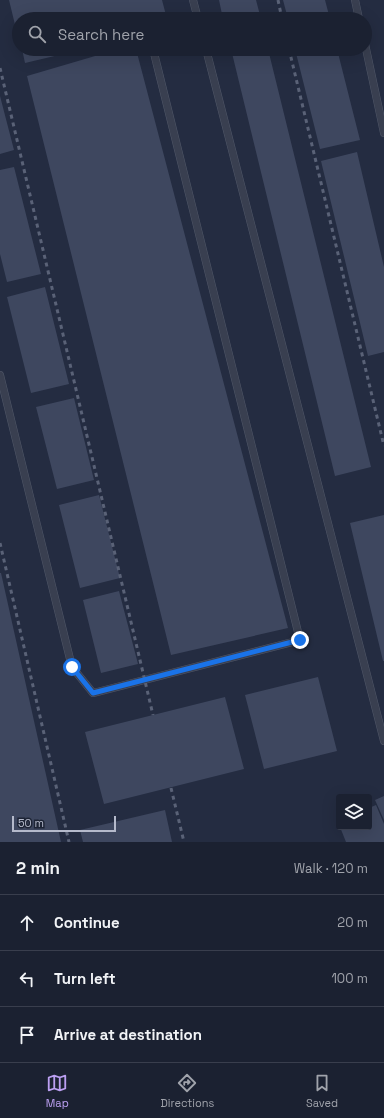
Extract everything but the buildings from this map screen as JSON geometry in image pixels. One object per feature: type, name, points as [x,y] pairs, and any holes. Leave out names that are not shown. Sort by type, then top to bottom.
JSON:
[{"type":"lane","points":[[193,0],[196,12]]},
{"type":"lane","points":[[355,0],[358,12]]},
{"type":"lane","points":[[0,375],[72,667],[93,693],[300,640],[155,56]]},
{"type":"lane","points":[[208,56],[384,740]]},
{"type":"lane","points":[[368,56],[384,133]]},
{"type":"railway","points":[[278,0],[281,12]]},
{"type":"railway","points":[[291,56],[384,446]]},
{"type":"railway","points":[[0,68],[153,715]]},
{"type":"railway","points":[[0,543],[69,842]]},
{"type":"railway","points":[[171,788],[184,842]]},
{"type":"route","points":[[72,667],[93,693],[300,640]]}]
